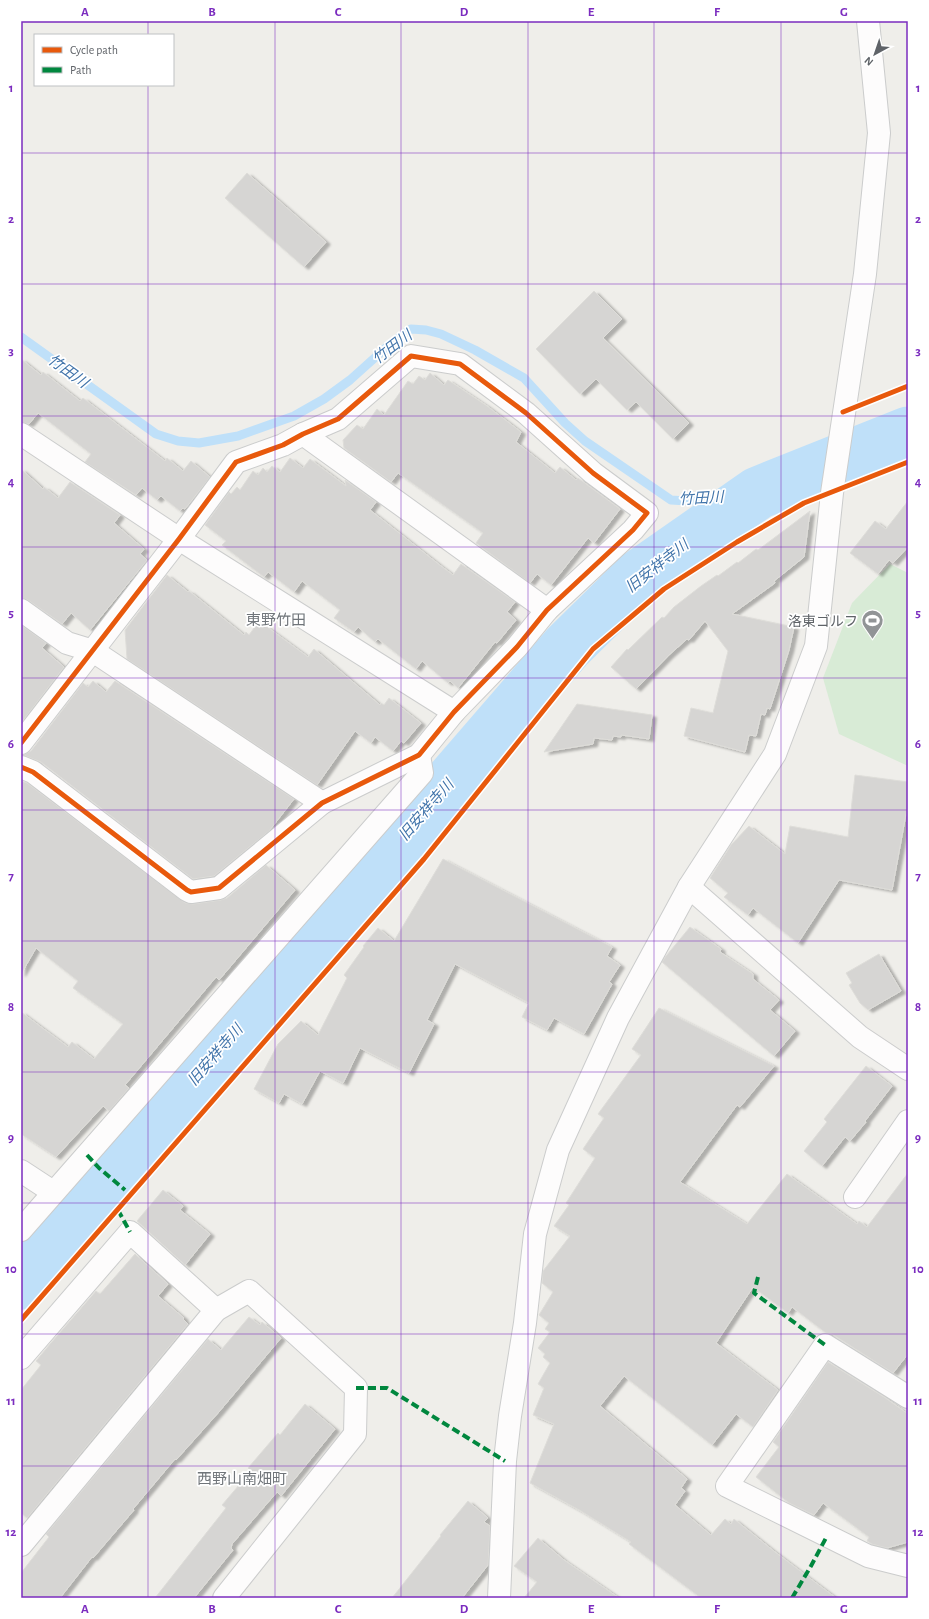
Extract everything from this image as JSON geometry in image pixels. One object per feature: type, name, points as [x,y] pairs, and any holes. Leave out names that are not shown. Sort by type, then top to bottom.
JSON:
[{"type":"street","points":[[499,1598],[505,1460],[510,1416],[525,1323],[536,1234],[558,1150],[618,1018],[689,887],[775,754],[816,646],[832,493],[865,274],[879,133],[868,21]]},
{"type":"street","points":[[21,743],[179,539],[236,462],[283,445],[303,434],[338,419],[411,356],[460,364],[526,413],[593,473],[647,513],[633,530],[547,610],[517,647],[454,712],[419,755],[322,803],[219,888],[191,892],[33,772],[21,767]]},
{"type":"street","points":[[21,434],[179,539],[454,712]]},
{"type":"street","points":[[303,434],[547,610]]},
{"type":"street","points":[[21,610],[67,643],[93,651],[322,803]]},
{"type":"street","points":[[21,1230],[422,773],[419,755]]},
{"type":"street","points":[[689,887],[860,1037],[908,1069]]},
{"type":"street","points":[[855,1197],[908,1121]]},
{"type":"street","points":[[21,1171],[53,1192]]},
{"type":"street","points":[[21,1358],[130,1232],[216,1310]]},
{"type":"street","points":[[21,1545],[216,1310],[249,1291],[356,1388],[355,1434],[224,1598]]},
{"type":"street","points":[[908,1396],[825,1345],[727,1486],[868,1556],[908,1566]]},
{"type":"green space","name":"洛東ゴルフ","points":[[890,564],[908,573],[908,766],[839,734],[823,678],[852,603]]},
{"type":"water","points":[[908,419],[908,447],[806,492],[806,451]]},
{"type":"building","points":[[247,173],[326,242],[304,267],[225,198]]},
{"type":"building","points":[[594,291],[622,319],[603,338],[689,423],[673,439],[636,402],[627,410],[596,379],[580,394],[536,349]]},
{"type":"building","points":[[21,359],[41,375],[43,372],[80,401],[83,398],[165,461],[167,458],[183,471],[191,461],[210,477],[185,509],[183,508],[180,511],[161,496],[157,500],[142,488],[136,495],[85,462],[91,454],[38,413],[29,424],[21,422]]},
{"type":"building","points":[[430,373],[444,385],[448,380],[487,406],[521,432],[516,442],[555,473],[560,467],[576,480],[578,478],[620,509],[594,543],[588,538],[551,585],[537,574],[530,583],[476,543],[483,533],[398,473],[391,482],[344,448],[343,440],[357,425],[363,429],[377,409],[384,415],[408,381],[413,384],[419,376],[425,380]]},
{"type":"building","points":[[290,458],[303,468],[310,459],[346,486],[345,480],[376,502],[370,510],[453,575],[461,564],[515,602],[507,612],[516,620],[497,643],[495,642],[458,688],[450,681],[448,683],[422,661],[416,669],[378,639],[375,642],[358,627],[354,632],[334,618],[340,610],[302,581],[294,592],[268,572],[264,577],[222,545],[226,541],[205,525],[229,492],[231,494],[237,487],[240,490],[253,471],[258,475],[263,468],[267,472],[272,466],[280,472]]},
{"type":"building","points":[[21,469],[43,489],[44,487],[58,498],[70,482],[120,515],[114,523],[144,549],[140,554],[147,560],[90,630],[71,613],[62,624],[28,600],[21,598]]},
{"type":"building","points":[[908,501],[908,547],[893,563],[889,560],[878,574],[850,553],[875,521],[886,529]]},
{"type":"building","points":[[810,511],[804,557],[774,581],[775,583],[732,614],[794,627],[789,650],[770,709],[767,708],[765,715],[761,714],[756,736],[749,735],[745,752],[684,736],[691,708],[713,713],[728,651],[705,621],[689,640],[687,639],[669,655],[636,689],[611,667],[627,649],[628,650],[662,617],[664,618],[674,607],[717,575],[718,576],[737,562],[738,563],[756,549],[758,550]]},
{"type":"building","points":[[167,575],[244,635],[246,632],[249,635],[259,621],[308,657],[314,649],[380,705],[381,703],[384,705],[389,698],[421,723],[404,743],[401,741],[393,751],[375,737],[371,743],[355,731],[317,785],[127,659],[125,630]]},
{"type":"building","points":[[21,625],[46,643],[42,648],[64,667],[21,723]]},
{"type":"building","points":[[93,681],[106,692],[115,681],[294,799],[269,831],[214,876],[193,879],[41,762],[23,755],[31,751],[83,683],[88,687]]},
{"type":"building","points":[[577,704],[652,715],[649,739],[621,735],[621,737],[613,736],[612,740],[594,738],[593,744],[544,752]]},
{"type":"building","points":[[855,775],[908,782],[908,803],[892,890],[839,880],[798,943],[753,908],[748,915],[724,897],[728,893],[710,878],[731,845],[749,826],[785,854],[790,826],[848,837]]},
{"type":"building","points":[[21,781],[27,783],[185,903],[193,904],[227,898],[266,865],[295,890],[219,980],[216,977],[125,1085],[129,1088],[109,1111],[103,1106],[56,1157],[21,1134],[21,1012],[68,1047],[72,1042],[94,1059],[123,1024],[73,988],[78,981],[36,948],[21,974]]},
{"type":"building","points":[[443,859],[612,947],[607,956],[620,965],[609,982],[612,984],[584,1034],[554,1018],[547,1030],[522,1017],[529,1003],[455,964],[427,1020],[434,1024],[409,1073],[360,1048],[343,1083],[320,1071],[302,1104],[284,1094],[279,1103],[254,1089],[278,1044],[301,1021],[318,1035],[347,978],[344,975],[364,947],[363,946],[378,928],[394,941]]},
{"type":"building","points":[[690,927],[721,949],[720,952],[753,974],[753,979],[779,1000],[770,1010],[795,1031],[774,1056],[662,962]]},
{"type":"building","points":[[879,954],[901,991],[868,1010],[860,1003],[849,985],[852,983],[846,973]]},
{"type":"building","points":[[659,1008],[774,1066],[740,1107],[737,1105],[680,1182],[747,1224],[787,1174],[857,1224],[859,1221],[867,1227],[908,1173],[908,1354],[893,1373],[832,1334],[826,1333],[792,1307],[788,1313],[753,1287],[716,1343],[778,1390],[753,1427],[736,1414],[712,1445],[624,1376],[600,1406],[687,1479],[681,1488],[685,1491],[675,1505],[711,1535],[725,1519],[731,1524],[734,1519],[836,1598],[701,1598],[629,1544],[631,1542],[581,1511],[530,1483],[554,1424],[533,1415],[544,1388],[538,1384],[550,1363],[543,1357],[545,1354],[538,1348],[550,1332],[545,1329],[549,1323],[539,1315],[553,1292],[542,1283],[543,1271],[570,1236],[554,1226],[569,1205],[566,1203],[595,1158],[583,1149],[604,1118],[598,1114],[641,1055],[632,1049]]},
{"type":"building","points":[[866,1066],[892,1086],[850,1141],[845,1137],[822,1166],[804,1151],[827,1122],[824,1119]]},
{"type":"building","points":[[163,1190],[183,1206],[180,1210],[210,1234],[185,1265],[137,1221]]},
{"type":"building","points":[[135,1254],[168,1284],[158,1296],[184,1318],[183,1319],[188,1324],[27,1518],[21,1513],[21,1390],[41,1365],[36,1361],[50,1344],[96,1291],[100,1294]]},
{"type":"building","points":[[249,1317],[260,1325],[262,1322],[281,1338],[218,1413],[176,1460],[175,1459],[133,1509],[134,1510],[93,1558],[92,1557],[60,1598],[21,1598],[21,1573],[49,1537],[46,1534],[208,1339],[221,1350]]},
{"type":"building","points":[[828,1362],[908,1414],[908,1542],[887,1548],[872,1544],[867,1541],[869,1537],[823,1503],[814,1515],[789,1503],[756,1477],[779,1447],[773,1442]]},
{"type":"building","points":[[305,1404],[335,1429],[281,1496],[277,1492],[232,1544],[231,1548],[233,1550],[194,1598],[155,1598],[226,1508],[222,1505],[251,1471],[248,1468],[278,1433],[280,1435]]},
{"type":"building","points":[[468,1501],[488,1518],[484,1522],[490,1526],[488,1565],[462,1598],[392,1598],[441,1536],[440,1535]]},
{"type":"building","points":[[538,1538],[564,1560],[619,1598],[524,1598],[537,1582],[514,1566]]},
{"type":"waterway","name":"竹田川","points":[[21,337],[156,434],[178,441],[199,443],[238,436],[294,416],[324,399],[350,380],[389,345],[411,329],[426,330],[441,334],[475,350],[524,378],[565,423],[585,441],[671,500],[704,500],[758,493]]},
{"type":"waterway","name":"旧安祥寺川","points":[[21,1283],[122,1162],[567,647],[639,576],[758,493],[908,433]]},
{"type":"marked path","points":[[87,1155],[99,1168],[125,1190]]},
{"type":"marked path","points":[[118,1210],[130,1232]]},
{"type":"marked path","points":[[758,1277],[754,1293],[825,1345]]},
{"type":"marked path","points":[[356,1388],[387,1388],[505,1461]]},
{"type":"marked path","points":[[792,1598],[827,1536]]},
{"type":"cycle path","points":[[21,743],[179,539],[236,462],[283,445],[303,434],[338,419],[411,356],[460,364],[526,413],[593,473],[647,513],[633,530],[547,610],[517,647],[454,712],[419,755],[322,803],[219,888],[191,892],[187,890],[33,772],[21,767]]},
{"type":"cycle path","points":[[843,412],[908,386]]},
{"type":"cycle path","points":[[21,1320],[424,859],[593,649],[664,589],[737,542],[804,503],[908,462]]},
{"type":"place","name":"洛東ゴルフ","points":[[873,640]]},
{"type":"district","name":"東野竹田","points":[[276,620]]},
{"type":"district","name":"西野山南畑町","points":[[242,1479]]}]
